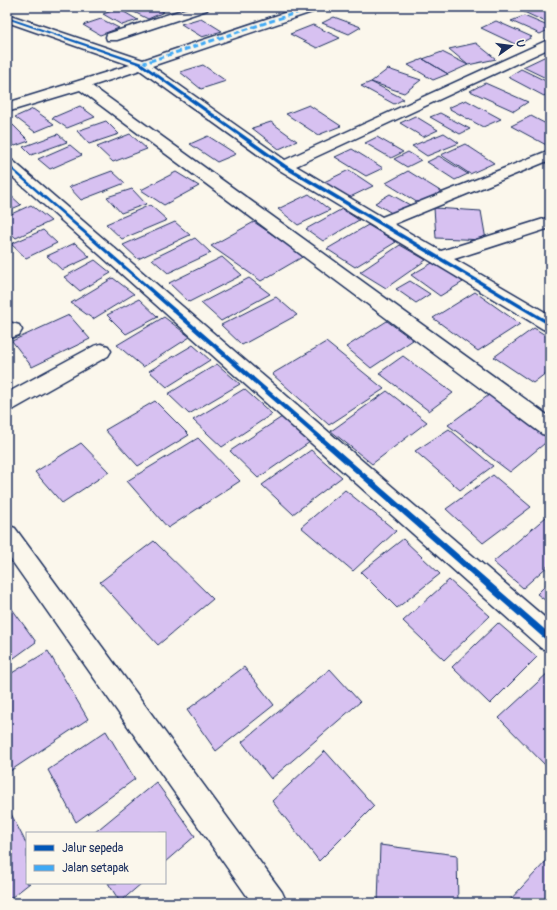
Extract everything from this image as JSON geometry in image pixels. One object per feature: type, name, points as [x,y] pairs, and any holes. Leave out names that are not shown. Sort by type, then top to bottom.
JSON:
[{"type":"street","points":[[112,37],[203,7]]},
{"type":"street","points":[[7,108],[82,85],[314,7]]},
{"type":"street","points":[[7,18],[141,64],[284,166],[550,324]]},
{"type":"street","points":[[284,166],[550,43]]},
{"type":"street","points":[[82,85],[550,428]]},
{"type":"street","points":[[382,224],[550,155]]},
{"type":"street","points":[[7,164],[550,639]]},
{"type":"street","points":[[439,258],[550,222]]},
{"type":"street","points":[[7,403],[101,351]]},
{"type":"street","points":[[7,536],[271,903]]},
{"type":"building","points":[[133,7],[154,7],[164,12],[148,19],[128,9]]},
{"type":"building","points":[[536,7],[550,7],[550,24],[524,12]]},
{"type":"building","points":[[119,9],[138,20],[122,25],[103,14]]},
{"type":"building","points":[[524,16],[550,27],[550,29],[540,34],[511,21]]},
{"type":"building","points":[[334,17],[361,27],[349,34],[322,23]]},
{"type":"building","points":[[201,18],[222,31],[202,37],[181,24]]},
{"type":"building","points":[[101,19],[119,28],[100,35],[83,25]]},
{"type":"building","points":[[496,21],[532,37],[517,45],[481,28]]},
{"type":"building","points":[[313,25],[340,38],[317,48],[290,34]]},
{"type":"building","points":[[476,43],[496,59],[468,65],[449,49]]},
{"type":"building","points":[[442,52],[468,65],[448,74],[423,59]]},
{"type":"building","points":[[546,56],[550,58],[550,80],[523,67]]},
{"type":"building","points":[[423,59],[448,74],[433,80],[408,65]]},
{"type":"building","points":[[203,65],[226,81],[201,89],[180,72]]},
{"type":"building","points":[[388,69],[421,80],[404,93],[371,82]]},
{"type":"building","points":[[521,69],[550,83],[550,92],[544,96],[508,77]]},
{"type":"building","points":[[371,82],[404,99],[394,104],[361,86]]},
{"type":"building","points":[[485,83],[528,102],[514,111],[470,91]]},
{"type":"building","points":[[466,100],[501,119],[483,127],[448,108]]},
{"type":"building","points":[[309,105],[341,126],[318,135],[286,114]]},
{"type":"building","points":[[80,106],[95,117],[67,128],[52,118]]},
{"type":"building","points":[[33,109],[54,124],[35,132],[15,117]]},
{"type":"building","points":[[440,113],[470,129],[460,134],[430,117]]},
{"type":"building","points":[[415,116],[438,130],[423,137],[400,123]]},
{"type":"building","points":[[531,116],[550,126],[550,147],[511,126]]},
{"type":"building","points":[[106,121],[119,134],[89,144],[77,131]]},
{"type":"building","points":[[271,122],[297,141],[279,149],[252,128]]},
{"type":"building","points":[[13,125],[29,141],[15,146],[7,137],[7,127]]},
{"type":"building","points":[[444,133],[459,143],[427,156],[412,146]]},
{"type":"building","points":[[58,134],[67,142],[31,155],[23,147]]},
{"type":"building","points":[[130,134],[147,149],[113,162],[97,147]]},
{"type":"building","points":[[208,136],[236,154],[217,162],[190,144]]},
{"type":"building","points":[[377,137],[403,152],[391,158],[365,143]]},
{"type":"building","points":[[465,144],[494,163],[470,174],[441,155]]},
{"type":"building","points":[[70,145],[82,155],[50,169],[38,159]]},
{"type":"building","points":[[352,149],[383,168],[366,176],[335,157]]},
{"type":"building","points":[[408,152],[421,160],[407,167],[394,159]]},
{"type":"building","points":[[439,156],[468,174],[455,180],[427,162]]},
{"type":"building","points":[[349,170],[373,186],[348,198],[324,182]]},
{"type":"building","points":[[112,171],[125,183],[81,200],[69,187]]},
{"type":"building","points":[[408,171],[445,194],[423,206],[386,183]]},
{"type":"building","points":[[176,172],[199,186],[164,205],[141,190]]},
{"type":"building","points":[[132,189],[146,204],[121,213],[107,197]]},
{"type":"building","points":[[7,192],[21,205],[7,211]]},
{"type":"building","points":[[309,194],[330,210],[298,225],[278,209]]},
{"type":"building","points":[[390,194],[410,205],[395,215],[375,203]]},
{"type":"building","points":[[31,205],[51,221],[16,238],[7,230],[7,216]]},
{"type":"building","points":[[150,205],[167,220],[122,239],[106,224]]},
{"type":"building","points":[[434,208],[481,211],[486,240],[436,238]]},
{"type":"building","points":[[342,209],[359,220],[323,241],[306,229]]},
{"type":"building","points":[[175,222],[190,235],[138,259],[123,245]]},
{"type":"building","points":[[254,222],[304,256],[261,281],[211,246]]},
{"type":"building","points":[[368,225],[396,242],[355,267],[327,249]]},
{"type":"building","points":[[43,230],[57,243],[26,258],[11,244]]},
{"type":"building","points":[[195,238],[211,253],[168,273],[152,259]]},
{"type":"building","points":[[75,243],[90,257],[62,270],[47,256]]},
{"type":"building","points":[[400,245],[426,260],[386,288],[360,272]]},
{"type":"building","points":[[222,257],[242,275],[189,302],[169,283]]},
{"type":"building","points":[[95,260],[111,273],[80,291],[64,277]]},
{"type":"building","points":[[434,262],[463,282],[440,296],[411,275]]},
{"type":"building","points":[[113,278],[134,294],[93,319],[71,303]]},
{"type":"building","points":[[249,278],[270,294],[221,321],[201,303]]},
{"type":"building","points":[[410,281],[430,294],[416,303],[396,289]]},
{"type":"building","points":[[475,292],[520,324],[478,351],[433,318]]},
{"type":"building","points":[[276,297],[297,315],[242,345],[221,325]]},
{"type":"building","points":[[139,299],[158,317],[126,334],[107,315]]},
{"type":"building","points":[[69,315],[90,339],[32,367],[12,341]]},
{"type":"building","points":[[164,317],[190,337],[143,367],[117,345]]},
{"type":"building","points":[[387,321],[413,340],[371,368],[346,347]]},
{"type":"building","points":[[534,328],[550,338],[550,370],[533,383],[494,357]]},
{"type":"building","points":[[326,342],[384,389],[329,425],[272,374]]},
{"type":"building","points":[[193,345],[210,360],[167,387],[149,371]]},
{"type":"building","points":[[403,356],[453,393],[429,411],[379,373]]},
{"type":"building","points":[[217,364],[240,384],[189,414],[168,394]]},
{"type":"building","points":[[244,389],[272,414],[222,447],[193,420]]},
{"type":"building","points":[[387,391],[427,422],[372,464],[331,431]]},
{"type":"building","points":[[489,395],[550,439],[510,472],[448,425]]},
{"type":"building","points":[[155,401],[189,435],[138,466],[105,430]]},
{"type":"building","points":[[282,417],[310,442],[258,478],[230,451]]},
{"type":"building","points":[[449,429],[493,466],[460,490],[415,451]]},
{"type":"building","points":[[198,438],[240,481],[168,528],[127,481]]},
{"type":"building","points":[[81,443],[109,472],[62,503],[35,472]]},
{"type":"building","points":[[311,450],[342,477],[293,514],[262,485]]},
{"type":"building","points":[[493,475],[531,507],[483,543],[446,509]]},
{"type":"building","points":[[345,490],[396,531],[353,571],[301,527]]},
{"type":"building","points":[[546,517],[550,520],[550,564],[523,588],[493,562]]},
{"type":"building","points":[[403,539],[440,574],[397,608],[361,572]]},
{"type":"building","points":[[154,541],[213,599],[158,645],[100,582]]},
{"type":"building","points":[[449,580],[490,616],[444,660],[403,621]]},
{"type":"building","points":[[550,581],[550,604],[537,594]]},
{"type":"building","points":[[10,606],[36,642],[7,663],[7,608]]},
{"type":"building","points":[[498,623],[537,657],[490,704],[452,667]]},
{"type":"building","points":[[48,651],[88,719],[7,773],[7,676]]},
{"type":"building","points":[[244,667],[274,705],[216,751],[187,710]]},
{"type":"building","points":[[330,669],[360,702],[271,779],[242,742]]},
{"type":"building","points":[[550,671],[550,770],[499,718]]},
{"type":"building","points":[[106,731],[135,779],[76,822],[48,770]]},
{"type":"building","points":[[325,751],[374,806],[319,861],[272,801]]},
{"type":"building","points":[[156,782],[195,836],[166,861],[166,832],[95,832]]},
{"type":"building","points":[[7,806],[26,843],[26,884],[29,884],[7,901]]},
{"type":"building","points":[[380,845],[457,855],[458,903],[378,903]]},
{"type":"building","points":[[550,857],[550,903],[507,903]]},
{"type":"building","points":[[109,884],[141,884],[120,902]]},
{"type":"marked path","points":[[141,64],[314,7]]},
{"type":"cycle path","points":[[7,18],[141,64],[284,166],[550,324]]},
{"type":"cycle path","points":[[7,164],[550,639]]}]
